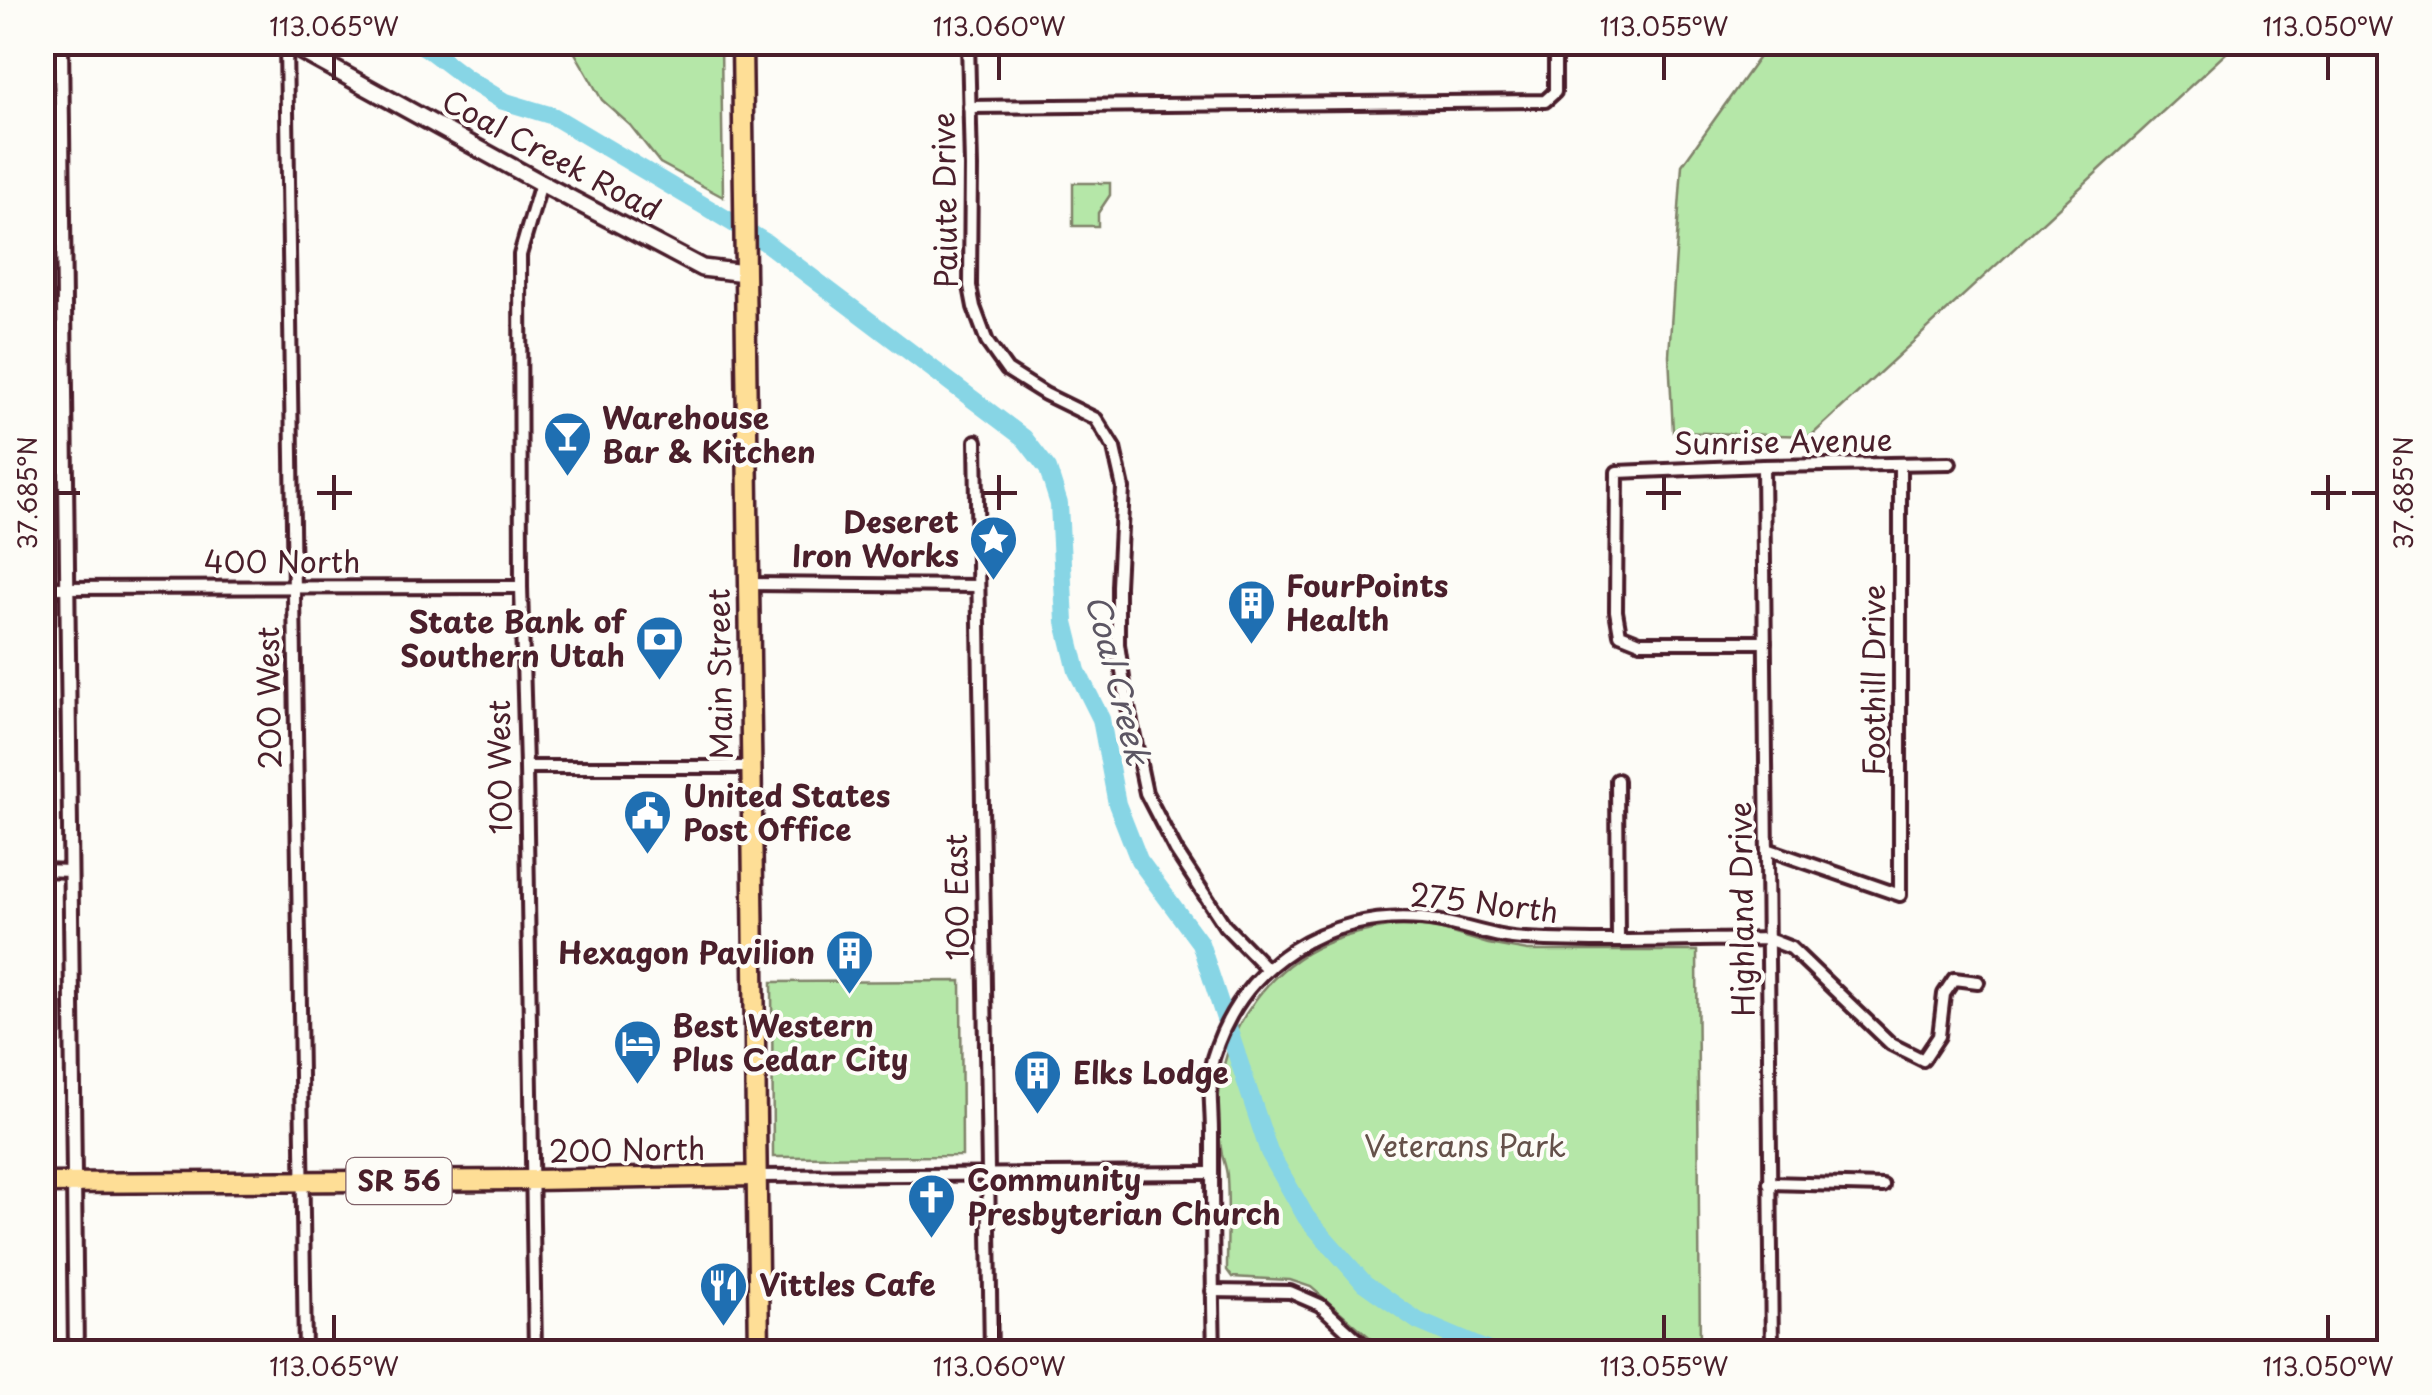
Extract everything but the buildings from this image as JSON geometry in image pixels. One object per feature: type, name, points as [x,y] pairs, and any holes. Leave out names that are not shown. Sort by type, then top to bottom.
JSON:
[{"type":"main road","name":"Main Street","points":[[742,42],[758,1352]]},
{"type":"main road","name":"Coal Creek Road","points":[[286,43],[702,268],[744,273]]},
{"type":"main road","name":"200 North","points":[[42,1182],[755,1176]]},
{"type":"street","points":[[61,42],[76,1352]]},
{"type":"street","name":"Paiute Drive","points":[[968,42],[970,286],[974,307],[987,342],[1007,370],[1096,419],[1114,448],[1123,488],[1118,644],[1146,793],[1176,851],[1225,926],[1266,968]]},
{"type":"street","points":[[969,107],[1545,101],[1556,92],[1555,42]]},
{"type":"street","name":"200 West","points":[[286,43],[304,1352]]},
{"type":"street","name":"100 West","points":[[536,1352],[521,586],[520,255],[541,184]]},
{"type":"street","name":"100 East","points":[[976,442],[991,1352]]},
{"type":"street","name":"Sunrise Avenue","points":[[1765,642],[1640,642],[1620,634],[1616,611],[1617,472],[1950,463]]},
{"type":"street","name":"Foothill Drive","points":[[1767,849],[1900,895],[1900,465]]},
{"type":"street","name":"Highland Drive","points":[[1763,466],[1772,1352]]},
{"type":"street","points":[[747,584],[978,586]]},
{"type":"street","name":"400 North","points":[[42,588],[521,586]]},
{"type":"street","points":[[526,767],[750,767]]},
{"type":"street","points":[[1617,780],[1618,940]]},
{"type":"street","points":[[42,870],[70,870]]},
{"type":"street","name":"275 North","points":[[1212,1173],[1212,1061],[1232,1013],[1249,988],[1266,968],[1305,941],[1384,918],[1426,919],[1509,938],[1768,939]]},
{"type":"street","points":[[1768,939],[1791,948],[1890,1044],[1924,1060],[1939,1036],[1944,994],[1954,979],[1978,982]]},
{"type":"street","points":[[1212,1173],[1214,1352]]},
{"type":"street","name":"200 North","points":[[755,1176],[1212,1173]]},
{"type":"street","points":[[1770,1183],[1882,1186]]},
{"type":"street","points":[[1212,1291],[1290,1292],[1320,1305],[1371,1352]]},
{"type":"green space","points":[[1769,42],[2237,43],[1811,436],[1673,432],[1669,355],[1682,165]]},
{"type":"green space","points":[[561,43],[721,43],[723,197],[660,163],[630,125],[602,100],[575,53]]},
{"type":"green space","points":[[1073,183],[1110,183],[1110,195],[1098,213],[1098,226],[1073,226]]},
{"type":"green space","name":"Veterans Park","points":[[1402,925],[1439,929],[1528,951],[1697,951],[1700,1352],[1387,1352],[1311,1287],[1290,1280],[1232,1277],[1227,1270],[1227,1174],[1218,1102],[1225,1063],[1242,1020],[1270,982],[1306,953],[1345,937]]},
{"type":"green space","points":[[961,981],[962,1156],[773,1157],[772,982]]},
{"type":"waterway","name":"Coal Creek","points":[[416,42],[503,101],[553,116],[765,242],[1024,438],[1048,469],[1059,504],[1065,622],[1077,671],[1101,719],[1117,804],[1139,860],[1200,943],[1269,1152],[1306,1217],[1364,1283],[1418,1321],[1491,1352]]},
{"type":"place","name":"Warehouse Bar & Kitchen","points":[[567,478]]},
{"type":"place","name":"Deseret Iron Works","points":[[994,582]]},
{"type":"place","name":"FourPoints Health","points":[[1251,646]]},
{"type":"place","name":"State Bank of Southern Utah","points":[[660,682]]},
{"type":"place","name":"United States Post Office","points":[[648,856]]},
{"type":"place","name":"Hexagon Pavilion","points":[[850,996]]},
{"type":"place","name":"Best Western Plus Cedar City","points":[[637,1086]]},
{"type":"place","name":"Elks Lodge","points":[[1038,1116]]},
{"type":"place","name":"Community Presbyterian Church","points":[[932,1240]]},
{"type":"place","name":"Vittles Cafe","points":[[724,1328]]}]
